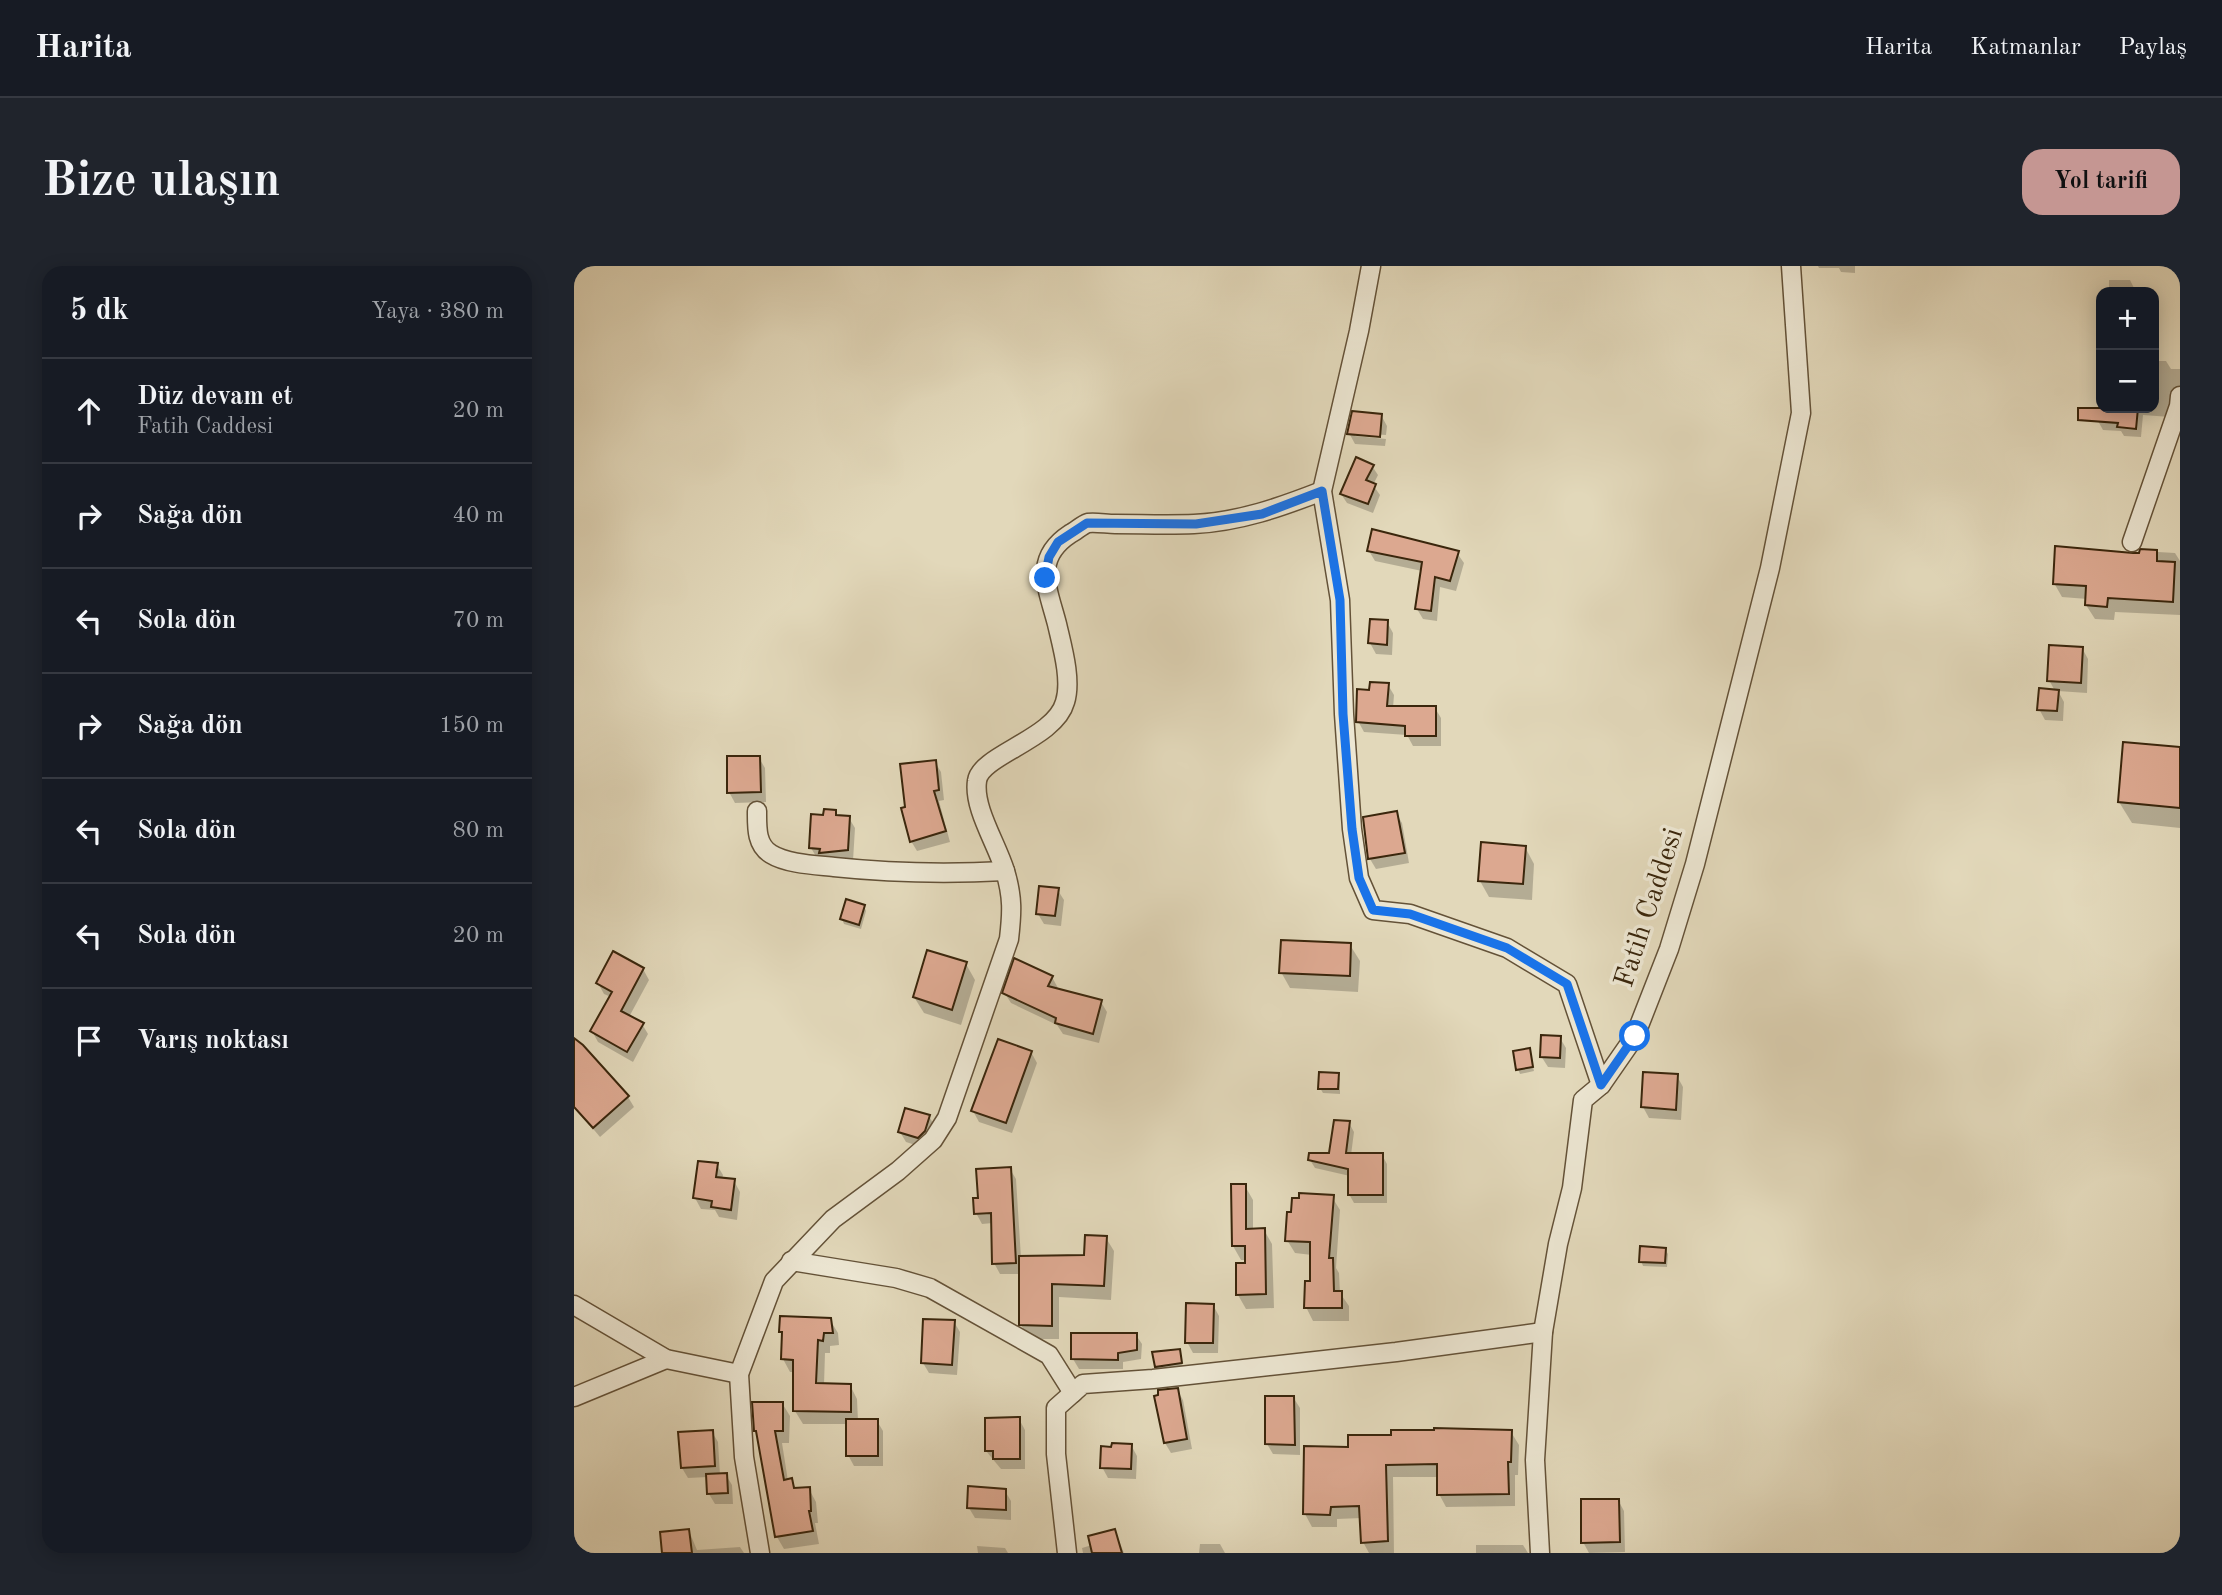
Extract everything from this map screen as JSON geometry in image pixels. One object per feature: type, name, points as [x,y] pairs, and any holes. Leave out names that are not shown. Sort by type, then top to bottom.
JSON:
[{"type":"street","points":[[1371,266],[1359,331],[1322,491],[1340,600],[1343,714],[1352,829],[1359,878],[1373,910],[1410,914],[1507,948],[1567,984],[1601,1085]]},
{"type":"street","name":"Fatih Caddesi","points":[[1541,1553],[1535,1460],[1543,1332],[1558,1244],[1572,1188],[1583,1100],[1601,1085],[1635,1036],[1669,949],[1695,864],[1770,568],[1801,413],[1791,266]]},
{"type":"street","points":[[2132,542],[2179,406],[2180,396]]},
{"type":"street","points":[[760,1553],[744,1457],[739,1374],[774,1281],[833,1219],[898,1171],[933,1140],[947,1118],[1009,939],[1013,908],[1005,871],[979,805],[977,777],[982,768],[1014,750],[1053,722],[1065,703],[1067,678],[1045,578],[1049,557],[1058,542],[1087,523],[1196,524],[1262,514],[1322,491]]},
{"type":"street","points":[[757,811],[757,834],[762,845],[771,854],[806,864],[878,872],[1005,871]]},
{"type":"street","points":[[791,1261],[896,1278],[930,1288],[1049,1355],[1073,1393]]},
{"type":"street","points":[[574,1305],[666,1359],[739,1374]]},
{"type":"street","points":[[1067,1553],[1056,1454],[1056,1408],[1083,1384],[1396,1353],[1543,1332]]},
{"type":"street","points":[[574,1397],[666,1359]]},
{"type":"building","points":[[2078,408],[2096,408],[2096,413],[2138,413],[2136,429],[2117,427],[2118,423],[2078,420]]},
{"type":"building","points":[[1352,411],[1382,414],[1380,437],[1347,434]]},
{"type":"building","points":[[1356,457],[1374,465],[1366,480],[1376,484],[1368,504],[1340,494]]},
{"type":"building","points":[[1372,529],[1459,551],[1450,581],[1435,577],[1431,611],[1415,609],[1422,562],[1367,551]]},
{"type":"building","points":[[2055,546],[2133,553],[2139,553],[2140,549],[2157,550],[2157,561],[2175,562],[2173,602],[2108,598],[2107,607],[2085,605],[2086,586],[2053,584]]},
{"type":"building","points":[[1370,619],[1388,620],[1387,645],[1368,643]]},
{"type":"building","points":[[2049,645],[2083,647],[2081,683],[2047,681]]},
{"type":"building","points":[[1370,682],[1389,683],[1387,706],[1436,706],[1436,736],[1405,736],[1405,726],[1356,722],[1357,689],[1369,690]]},
{"type":"building","points":[[2039,688],[2059,690],[2057,711],[2037,710]]},
{"type":"building","points":[[2123,742],[2180,747],[2180,808],[2118,802]]},
{"type":"building","points":[[727,756],[760,756],[761,792],[727,793]]},
{"type":"building","points":[[936,760],[939,790],[934,791],[946,831],[910,842],[901,808],[905,807],[900,764]]},
{"type":"building","points":[[824,809],[836,810],[836,815],[850,816],[848,850],[819,853],[820,849],[809,848],[811,814],[823,815]]},
{"type":"building","points":[[1397,811],[1405,853],[1368,859],[1363,817]]},
{"type":"building","points":[[1481,842],[1526,846],[1523,884],[1478,881]]},
{"type":"building","points":[[1039,886],[1059,888],[1055,916],[1036,914]]},
{"type":"building","points":[[846,899],[865,905],[859,925],[840,919]]},
{"type":"building","points":[[1281,940],[1351,943],[1350,976],[1279,973]]},
{"type":"building","points":[[927,950],[967,962],[952,1010],[913,997]]},
{"type":"building","points":[[613,951],[644,968],[621,1011],[644,1023],[627,1052],[590,1031],[612,992],[596,983]]},
{"type":"building","points":[[1014,958],[1053,976],[1048,986],[1102,1000],[1093,1034],[1055,1023],[1056,1018],[1002,993]]},
{"type":"building","points":[[1541,1035],[1561,1036],[1560,1058],[1540,1057]]},
{"type":"building","points":[[574,1038],[629,1096],[593,1128],[574,1107]]},
{"type":"building","points":[[998,1039],[1032,1051],[1006,1123],[971,1111]]},
{"type":"building","points":[[1530,1048],[1533,1067],[1516,1070],[1513,1051]]},
{"type":"building","points":[[1319,1072],[1339,1073],[1338,1089],[1318,1089]]},
{"type":"building","points":[[1643,1072],[1678,1074],[1676,1110],[1641,1107]]},
{"type":"building","points":[[905,1108],[930,1115],[925,1131],[918,1138],[898,1132]]},
{"type":"building","points":[[1334,1120],[1350,1121],[1346,1153],[1383,1153],[1383,1195],[1348,1195],[1348,1169],[1308,1160],[1309,1153],[1329,1153]]},
{"type":"building","points":[[698,1161],[718,1163],[716,1177],[735,1179],[731,1210],[711,1207],[712,1201],[693,1198]]},
{"type":"building","points":[[1011,1167],[1016,1263],[992,1264],[991,1213],[974,1214],[973,1198],[978,1198],[976,1169]]},
{"type":"building","points":[[1231,1184],[1246,1184],[1246,1229],[1265,1228],[1266,1294],[1236,1295],[1236,1263],[1245,1263],[1245,1246],[1232,1246]]},
{"type":"building","points":[[1299,1193],[1334,1195],[1329,1258],[1333,1258],[1334,1291],[1342,1291],[1342,1308],[1304,1308],[1305,1281],[1310,1281],[1310,1242],[1285,1241],[1287,1212],[1291,1212],[1292,1198],[1299,1198]]},
{"type":"building","points":[[1085,1235],[1107,1236],[1104,1286],[1052,1284],[1052,1326],[1019,1325],[1019,1256],[1084,1255]]},
{"type":"building","points":[[1640,1246],[1666,1248],[1665,1263],[1639,1262]]},
{"type":"building","points":[[1186,1303],[1214,1304],[1213,1343],[1185,1343]]},
{"type":"building","points":[[780,1316],[831,1318],[833,1333],[824,1333],[823,1341],[818,1340],[816,1383],[851,1384],[851,1412],[793,1411],[793,1360],[781,1359]]},
{"type":"building","points":[[923,1319],[955,1320],[952,1365],[921,1363]]},
{"type":"building","points":[[1071,1333],[1137,1333],[1137,1350],[1118,1353],[1118,1360],[1071,1359]]},
{"type":"building","points":[[1180,1349],[1182,1363],[1155,1367],[1152,1352]]},
{"type":"building","points":[[1178,1388],[1187,1439],[1164,1443],[1154,1396],[1158,1395],[1158,1390]]},
{"type":"building","points":[[1265,1396],[1294,1396],[1295,1445],[1265,1444]]},
{"type":"building","points":[[752,1402],[783,1402],[783,1431],[775,1431],[784,1480],[792,1478],[794,1488],[810,1487],[809,1511],[813,1531],[775,1537],[754,1431]]},
{"type":"building","points":[[1020,1417],[1020,1459],[993,1459],[993,1451],[985,1451],[985,1418]]},
{"type":"building","points":[[846,1419],[878,1419],[878,1456],[846,1456]]},
{"type":"building","points":[[713,1430],[715,1466],[681,1468],[678,1432]]},
{"type":"building","points":[[1391,1430],[1512,1430],[1511,1462],[1508,1462],[1509,1494],[1437,1495],[1437,1464],[1386,1465],[1388,1541],[1361,1543],[1359,1506],[1331,1507],[1330,1515],[1303,1514],[1304,1446],[1348,1447],[1348,1435],[1391,1435]]},
{"type":"building","points":[[1112,1443],[1132,1444],[1131,1469],[1100,1468],[1101,1446],[1111,1447]]},
{"type":"building","points":[[727,1473],[728,1493],[707,1494],[706,1474]]},
{"type":"building","points":[[968,1486],[1006,1489],[1006,1510],[967,1508]]},
{"type":"building","points":[[1581,1499],[1619,1499],[1620,1542],[1581,1543]]},
{"type":"building","points":[[689,1529],[692,1553],[662,1553],[660,1532]]},
{"type":"building","points":[[1115,1529],[1122,1553],[1092,1553],[1088,1536]]},
{"type":"route","points":[[1045,578],[1049,557],[1058,542],[1087,523],[1196,524],[1262,514],[1322,491],[1340,600],[1343,714],[1352,829],[1359,878],[1373,910],[1410,914],[1507,948],[1567,984],[1601,1085],[1635,1036]]}]
